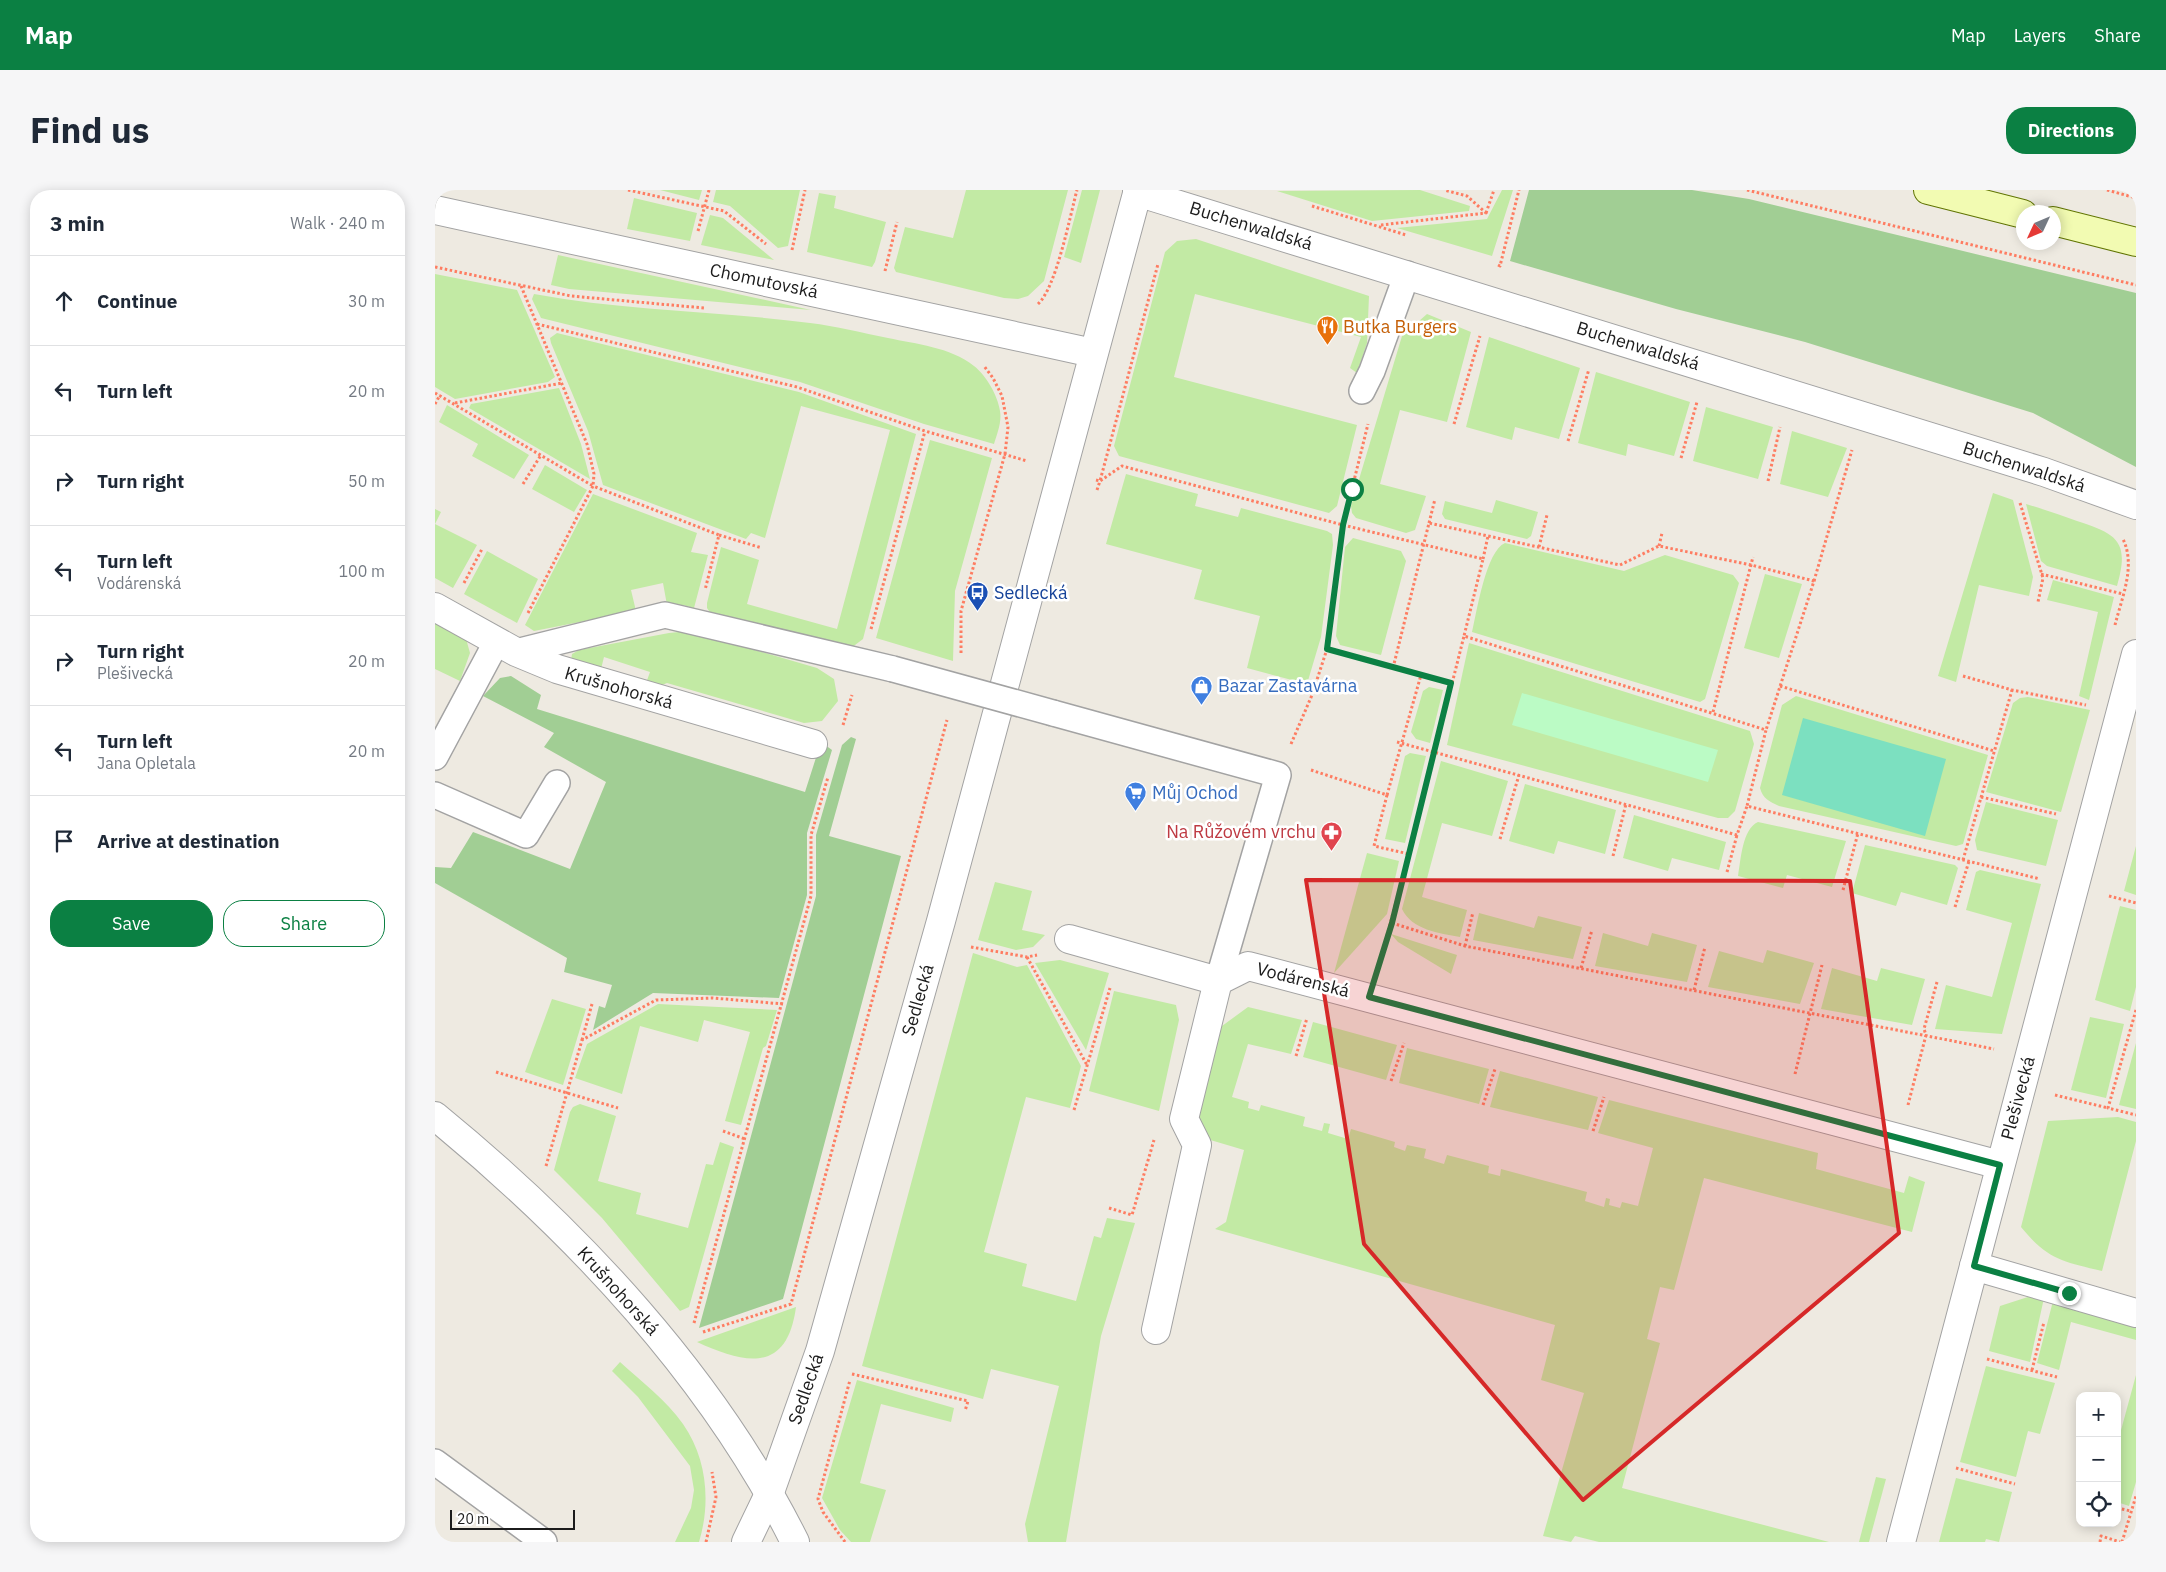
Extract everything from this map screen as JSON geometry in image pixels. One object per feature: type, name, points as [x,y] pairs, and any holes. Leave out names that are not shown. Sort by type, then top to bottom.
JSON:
[{"type":"street","points":[[1928,190],[2016,212]]},
{"type":"street","name":"Buchenwaldská","points":[[1138,191],[2044,472],[2136,505]]},
{"type":"street","name":"Sedlecká","points":[[746,1542],[770,1492],[823,1342],[943,911],[1138,191]]},
{"type":"street","name":"Chomutovská","points":[[435,210],[1093,353]]},
{"type":"street","points":[[2061,223],[2136,242]]},
{"type":"street","name":"Krušnohorská","points":[[435,607],[507,646],[557,669],[813,744]]},
{"type":"street","name":"Plešivecká","points":[[1901,1542],[2136,654]]},
{"type":"street","points":[[1058,946],[1218,980],[1184,1119],[1197,1145],[1156,1330]]},
{"type":"street","name":"Vodárenská","points":[[1218,980],[1248,966],[2000,1165]]},
{"type":"street","name":"Krušnohorská","points":[[435,1116],[505,1175],[583,1250],[693,1376],[770,1492],[795,1542]]},
{"type":"street","points":[[1974,1266],[2136,1312]]},
{"type":"lane","points":[[1362,391],[1372,371],[1407,274]]},
{"type":"lane","points":[[435,757],[507,646],[665,615],[893,669],[1278,775],[1218,980]]},
{"type":"lane","points":[[435,796],[526,835],[557,783]]},
{"type":"lane","points":[[435,1462],[527,1538]]},
{"type":"path","points":[[628,190],[647,192],[724,211],[769,247]]},
{"type":"path","points":[[690,265],[709,190]]},
{"type":"path","points":[[791,256],[805,190]]},
{"type":"path","points":[[1032,305],[1039,304],[1054,271],[1077,190]]},
{"type":"path","points":[[1444,190],[1467,196],[1486,213]]},
{"type":"path","points":[[1486,213],[1494,190]]},
{"type":"path","points":[[1500,266],[1519,190]]},
{"type":"path","points":[[1747,190],[2136,285]]},
{"type":"path","points":[[2107,190],[2136,198]]},
{"type":"path","points":[[1305,204],[1378,226],[1486,213]]},
{"type":"path","points":[[883,277],[897,222]]},
{"type":"path","points":[[1100,481],[1159,262]]},
{"type":"path","points":[[435,267],[571,296],[709,308]]},
{"type":"path","points":[[520,285],[587,444],[594,474],[593,486],[527,616]]},
{"type":"path","points":[[537,324],[797,387],[925,431],[1100,481],[1122,466],[1343,525],[1483,559]]},
{"type":"path","points":[[1454,424],[1480,335]]},
{"type":"path","points":[[961,657],[961,611],[1005,454],[1008,427],[1002,396],[993,378],[981,362]]},
{"type":"path","points":[[1568,441],[1589,368]]},
{"type":"path","points":[[455,404],[562,383]]},
{"type":"path","points":[[1278,775],[1312,695],[1327,649],[1343,525],[1366,436],[1372,399],[1362,391]]},
{"type":"path","points":[[435,392],[593,486],[719,535],[762,548]]},
{"type":"path","points":[[1681,458],[1699,394]]},
{"type":"path","points":[[435,404],[440,395]]},
{"type":"path","points":[[1768,481],[1781,426]]},
{"type":"path","points":[[841,734],[925,431]]},
{"type":"path","points":[[1727,872],[1747,806],[1766,730],[1814,581],[1852,448]]},
{"type":"path","points":[[523,484],[541,455]]},
{"type":"path","points":[[1393,668],[1435,498]]},
{"type":"path","points":[[2019,499],[2043,578],[2038,602]]},
{"type":"path","points":[[1539,547],[1547,515]]},
{"type":"path","points":[[1429,522],[1620,565],[1659,546],[1751,565],[1814,581]]},
{"type":"path","points":[[2113,631],[2130,567],[2127,547],[2120,532]]},
{"type":"path","points":[[1659,546],[1662,534]]},
{"type":"path","points":[[696,622],[719,535]]},
{"type":"path","points":[[1369,997],[1392,923],[1488,536]]},
{"type":"path","points":[[461,590],[482,548]]},
{"type":"path","points":[[1713,712],[1753,557]]},
{"type":"path","points":[[2041,574],[2123,594]]},
{"type":"path","points":[[1464,636],[1766,730]]},
{"type":"path","points":[[1327,649],[1451,683]]},
{"type":"path","points":[[1409,854],[1374,846],[1421,675]]},
{"type":"path","points":[[1963,676],[2011,690],[2094,706]]},
{"type":"path","points":[[1780,686],[1994,751]]},
{"type":"path","points":[[1963,860],[2011,690]]},
{"type":"path","points":[[700,1334],[791,1304],[947,719]]},
{"type":"path","points":[[1397,742],[1737,835]]},
{"type":"path","points":[[1278,775],[1299,766],[1387,795]]},
{"type":"path","points":[[693,1327],[783,1004],[811,896],[811,835],[830,771]]},
{"type":"path","points":[[1500,839],[1519,775]]},
{"type":"path","points":[[1981,797],[2057,814]]},
{"type":"path","points":[[1613,856],[1626,804]]},
{"type":"path","points":[[1747,806],[2074,887]]},
{"type":"path","points":[[1843,890],[1858,833]]},
{"type":"path","points":[[1955,907],[1969,861]]},
{"type":"path","points":[[1465,946],[1473,912]]},
{"type":"path","points":[[1392,923],[1465,946],[1998,1050]]},
{"type":"path","points":[[1581,968],[1592,930]]},
{"type":"path","points":[[968,946],[1027,957],[1058,946]]},
{"type":"path","points":[[1694,990],[1705,947]]},
{"type":"path","points":[[1027,957],[1087,1066]]},
{"type":"path","points":[[1786,1108],[1823,965]]},
{"type":"path","points":[[1907,1110],[1926,1035],[1923,1028],[1937,982]]},
{"type":"path","points":[[1074,1110],[1111,985]]},
{"type":"path","points":[[582,1040],[656,1000],[713,998],[783,1004]]},
{"type":"path","points":[[544,1171],[592,1004]]},
{"type":"path","points":[[2108,1108],[2135,1019],[2136,1010]]},
{"type":"path","points":[[1299,1015],[1317,1020]]},
{"type":"path","points":[[1296,1056],[1308,1018]]},
{"type":"path","points":[[1394,1040],[1413,1044]]},
{"type":"path","points":[[1391,1081],[1404,1042]]},
{"type":"path","points":[[1483,1105],[1496,1066],[1487,1064]]},
{"type":"path","points":[[495,1072],[618,1108]]},
{"type":"path","points":[[2021,1086],[2136,1115]]},
{"type":"path","points":[[1593,1131],[1605,1094]]},
{"type":"path","points":[[723,1131],[745,1139]]},
{"type":"path","points":[[2031,1370],[2052,1288]]},
{"type":"path","points":[[1980,1357],[2057,1377]]},
{"type":"path","points":[[852,1374],[968,1401],[965,1411]]},
{"type":"path","points":[[706,1542],[716,1497],[710,1465]]},
{"type":"path","points":[[1951,1467],[2015,1484]]},
{"type":"path","points":[[2100,1542],[2101,1536],[2121,1542],[2136,1496]]},
{"type":"path","points":[[2121,1509],[2131,1511]]},
{"type":"highlighted area","points":[[1306,880],[1850,881],[1899,1233],[1583,1500],[1364,1244]]},
{"type":"green space","points":[[660,190],[702,190],[699,200]]},
{"type":"green space","points":[[716,190],[800,190],[788,246],[778,248],[730,206],[713,202]]},
{"type":"green space","points":[[966,190],[1068,190],[1044,281],[1028,296],[1018,299],[1004,298],[896,272],[894,268],[905,227],[953,238]]},
{"type":"green space","points":[[1082,190],[1100,190],[1081,263],[1064,257]]},
{"type":"green space","points":[[1420,190],[1470,206],[1469,211],[1372,221],[1277,191]]},
{"type":"green space","points":[[1502,190],[1513,190],[1492,256],[1397,228],[1487,219]]},
{"type":"green space","points":[[1529,190],[1692,190],[1749,199],[2136,293],[2136,467],[2033,413],[1805,342],[1676,309],[1510,261]]},
{"type":"green space","points":[[819,193],[836,196],[834,208],[886,222],[872,267],[807,252]]},
{"type":"green space","points":[[634,198],[697,213],[690,241],[627,229]]},
{"type":"green space","points":[[710,215],[723,218],[774,260],[701,245]]},
{"type":"green space","points":[[1196,239],[1369,296],[1367,343],[1357,373],[1350,368],[1361,337],[1195,294],[1174,377],[1357,425],[1337,506],[1329,513],[1119,456],[1114,446],[1165,252],[1177,241]]},
{"type":"green space","points":[[558,255],[811,310],[569,289],[551,285]]},
{"type":"green space","points":[[435,274],[517,290],[555,377],[548,382],[455,399],[435,387]]},
{"type":"green space","points":[[534,294],[603,304],[820,324],[944,350],[974,366],[987,380],[999,405],[1000,419],[998,432],[994,444],[924,424],[800,382],[541,318],[532,299]]},
{"type":"green space","points":[[1427,314],[1471,332],[1447,422],[1400,410],[1380,484],[1426,496],[1415,530],[1406,533],[1356,518],[1352,513],[1351,506],[1402,336]]},
{"type":"green space","points":[[557,333],[799,392],[916,434],[863,639],[847,651],[711,614],[707,608],[707,603],[721,547],[759,560],[747,604],[837,629],[890,430],[801,406],[765,538],[751,533],[746,539],[603,485],[588,431],[551,343],[550,338]]},
{"type":"green space","points":[[1489,337],[1580,368],[1559,439],[1515,427],[1512,440],[1466,427]]},
{"type":"green space","points":[[1596,372],[1690,402],[1674,456],[1628,444],[1626,456],[1578,443]]},
{"type":"green space","points":[[559,388],[581,444],[590,479],[469,408],[471,404]]},
{"type":"green space","points":[[447,405],[529,455],[514,479],[472,456],[478,444],[439,422]]},
{"type":"green space","points":[[1706,407],[1773,427],[1758,479],[1693,461]]},
{"type":"green space","points":[[1792,431],[1847,448],[1828,497],[1780,484]]},
{"type":"green space","points":[[930,440],[992,458],[955,591],[953,661],[876,638]]},
{"type":"green space","points":[[545,465],[587,490],[574,512],[532,489]]},
{"type":"green space","points":[[1126,474],[1198,494],[1195,506],[1238,517],[1241,508],[1327,531],[1332,534],[1333,545],[1321,637],[1307,684],[1247,668],[1260,616],[1194,599],[1202,570],[1106,544]]},
{"type":"green space","points":[[1993,493],[2013,500],[2033,577],[2029,596],[1979,585],[1956,682],[1938,676]]},
{"type":"green space","points":[[593,494],[697,533],[691,552],[708,555],[694,608],[683,605],[667,605],[663,583],[631,590],[636,611],[534,631],[525,625]]},
{"type":"green space","points":[[1496,500],[1538,512],[1531,536],[1527,539],[1445,519],[1442,514],[1445,501],[1492,513]]},
{"type":"green space","points":[[2026,504],[2102,530],[2111,535],[2121,549],[2121,571],[2117,586],[2047,566],[2041,561]]},
{"type":"green space","points":[[435,509],[441,512],[435,524]]},
{"type":"green space","points":[[435,524],[477,545],[453,588],[435,578]]},
{"type":"green space","points":[[1353,538],[1401,551],[1406,561],[1381,655],[1340,645],[1336,636],[1345,547]]},
{"type":"green space","points":[[1505,543],[1624,571],[1665,555],[1733,575],[1739,583],[1705,699],[1700,702],[1472,632],[1488,569],[1498,548]]},
{"type":"green space","points":[[487,551],[538,579],[517,623],[464,594]]},
{"type":"green space","points":[[1765,574],[1802,584],[1779,658],[1744,648]]},
{"type":"green space","points":[[2053,580],[2114,597],[2089,700],[2079,696],[2098,612],[2047,600]]},
{"type":"green space","points":[[435,619],[465,635],[470,653],[460,681],[435,669]]},
{"type":"green space","points":[[689,631],[817,668],[834,679],[838,701],[822,721],[804,723],[667,683],[655,688],[645,686],[650,672],[604,657],[600,673],[571,661],[572,654],[579,650]]},
{"type":"green space","points":[[1469,643],[1750,731],[1754,744],[1735,811],[1728,818],[1718,818],[1447,745]]},
{"type":"green space","points":[[511,676],[541,695],[537,709],[805,792],[821,742],[832,750],[807,833],[807,895],[779,998],[653,993],[593,1030],[599,1006],[605,1008],[612,985],[564,972],[567,958],[435,883],[435,867],[451,868],[473,832],[570,869],[606,782],[544,747],[554,733],[483,696],[500,678]]},
{"type":"green space","points":[[1429,687],[1443,690],[1430,743],[1416,739],[1411,732],[1423,691]]},
{"type":"green space","points":[[1522,693],[1718,750],[1708,782],[1512,725]]},
{"type":"green space","points":[[1796,696],[1988,755],[1963,844],[1956,846],[1779,806],[1767,799],[1760,788],[1782,705]]},
{"type":"green space","points":[[2028,697],[2090,710],[2061,812],[1986,792],[2013,703],[2020,698]]},
{"type":"green space","points":[[1803,718],[1946,759],[1925,836],[1782,795]]},
{"type":"green space","points":[[851,737],[856,739],[829,836],[901,856],[783,1299],[699,1328],[816,896],[816,835],[842,745]]},
{"type":"green space","points":[[1410,753],[1426,756],[1405,843],[1385,839],[1405,756]]},
{"type":"green space","points":[[1441,761],[1508,781],[1492,836],[1442,823],[1422,897],[1467,910],[1460,937],[1435,932],[1419,926],[1412,922],[1402,909]]},
{"type":"green space","points":[[1525,784],[1616,810],[1605,854],[1558,841],[1554,854],[1509,841]]},
{"type":"green space","points":[[1986,802],[2058,820],[2046,866],[1977,850],[1975,840]]},
{"type":"green space","points":[[1634,815],[1726,842],[1719,870],[1672,858],[1668,871],[1623,858]]},
{"type":"green space","points":[[1758,822],[1846,841],[1832,887],[1787,875],[1783,888],[1738,876],[1745,838]]},
{"type":"green space","points":[[1865,845],[1955,865],[1958,868],[1947,905],[1901,892],[1896,906],[1852,893]]},
{"type":"green space","points":[[2136,846],[2136,895],[2124,891]]},
{"type":"green space","points":[[1367,853],[1399,861],[1387,914],[1334,973]]},
{"type":"green space","points":[[1980,870],[2041,884],[2002,1034],[1935,1029],[1946,985],[1992,997],[2012,923],[1966,910],[1976,872]]},
{"type":"green space","points":[[995,882],[1032,891],[1022,930],[1045,935],[1033,947],[1016,950],[978,940]]},
{"type":"green space","points":[[2120,906],[2136,910],[2136,987],[2130,1011],[2095,1000]]},
{"type":"green space","points":[[1479,913],[1534,928],[1538,916],[1582,927],[1573,959],[1473,940]]},
{"type":"green space","points":[[1603,933],[1648,946],[1652,933],[1697,945],[1687,982],[1595,966]]},
{"type":"green space","points":[[1391,934],[1457,955],[1451,974],[1398,942]]},
{"type":"green space","points":[[1767,950],[1814,963],[1800,1004],[1708,987],[1719,951],[1763,963]]},
{"type":"green space","points":[[973,953],[1017,967],[1027,965],[1081,1066],[1070,1108],[1026,1097],[984,1252],[1027,1264],[1022,1286],[1076,1301],[1094,1236],[1101,1238],[1107,1218],[1135,1223],[1101,1336],[1066,1542],[1028,1542],[1025,1524],[1059,1386],[991,1369],[983,1399],[862,1366]]},
{"type":"green space","points":[[1060,960],[1109,973],[1086,1050],[1035,963]]},
{"type":"green space","points":[[1832,968],[1877,981],[1881,968],[1925,979],[1912,1025],[1821,1009]]},
{"type":"green space","points":[[1114,991],[1176,1005],[1179,1020],[1159,1111],[1089,1091]]},
{"type":"green space","points":[[552,999],[586,1009],[563,1085],[525,1072]]},
{"type":"green space","points":[[658,1004],[777,1010],[766,1046],[763,1048],[741,1125],[725,1121],[750,1032],[704,1020],[698,1042],[640,1026],[622,1094],[575,1078],[587,1044]]},
{"type":"green space","points":[[1248,1007],[1302,1020],[1291,1054],[1248,1044],[1232,1097],[1249,1102],[1248,1108],[1259,1111],[1261,1105],[1305,1117],[1303,1126],[1322,1131],[1324,1123],[1330,1124],[1328,1133],[1348,1139],[1351,1129],[1395,1142],[1394,1147],[1405,1151],[1407,1145],[1426,1149],[1424,1158],[1444,1164],[1447,1155],[1489,1166],[1488,1173],[1500,1176],[1501,1169],[1587,1192],[1585,1201],[1604,1207],[1606,1198],[1610,1199],[1609,1205],[1620,1208],[1622,1202],[1638,1206],[1653,1148],[1598,1133],[1609,1100],[1818,1153],[1816,1169],[1904,1193],[1909,1176],[1925,1182],[1912,1232],[1704,1178],[1674,1290],[1660,1287],[1647,1339],[1660,1343],[1622,1488],[1829,1542],[1599,1542],[1575,1536],[1571,1542],[1543,1536],[1584,1393],[1541,1380],[1555,1325],[1215,1229],[1226,1222],[1244,1150],[1207,1139],[1194,1115],[1222,1026]]},
{"type":"green space","points":[[2090,1017],[2124,1024],[2106,1098],[2071,1090]]},
{"type":"green space","points":[[1313,1022],[1397,1045],[1386,1080],[1303,1057]]},
{"type":"green space","points":[[2136,1043],[2136,1109],[2119,1105]]},
{"type":"green space","points":[[1407,1048],[1489,1069],[1479,1104],[1399,1083]]},
{"type":"green space","points":[[1500,1071],[1598,1097],[1588,1130],[1490,1107]]},
{"type":"green space","points":[[580,1104],[616,1116],[598,1181],[641,1193],[636,1214],[688,1228],[706,1164],[713,1165],[720,1142],[734,1147],[689,1307],[680,1311],[602,1218],[554,1170],[570,1112],[573,1107]]},
{"type":"green space","points":[[2118,1117],[2136,1122],[2136,1141],[2102,1271],[2057,1258],[2039,1246],[2021,1227],[2048,1121]]},
{"type":"green space","points":[[2031,1296],[2044,1298],[2030,1362],[1989,1351],[2000,1306]]},
{"type":"green space","points":[[2053,1301],[2136,1324],[2136,1340],[2071,1322],[2059,1370],[2037,1363]]},
{"type":"green space","points":[[796,1307],[791,1329],[783,1344],[773,1353],[761,1358],[731,1355],[697,1342]]},
{"type":"green space","points":[[620,1362],[669,1407],[691,1437],[702,1466],[705,1481],[705,1512],[699,1542],[675,1542],[691,1508],[694,1490],[690,1466],[638,1397],[612,1371]]},
{"type":"green space","points":[[1986,1366],[2055,1383],[2040,1434],[2028,1431],[2016,1477],[1960,1462]]},
{"type":"green space","points":[[2136,1375],[2136,1482],[2129,1506],[2121,1503],[2121,1430]]},
{"type":"green space","points":[[857,1380],[954,1408],[951,1422],[881,1404],[860,1483],[886,1490],[870,1542],[851,1542],[840,1530],[822,1498]]},
{"type":"green space","points":[[1876,1477],[1886,1479],[1869,1542],[1859,1542]]},
{"type":"green space","points":[[1956,1478],[2012,1492],[1999,1542],[1986,1539],[1985,1542],[1939,1542]]},
{"type":"place","name":"Butka Burgers","points":[[1327,346]]},
{"type":"place","name":"Sedlecká","points":[[978,612]]},
{"type":"place","name":"Bazar Zastavárna","points":[[1202,705]]},
{"type":"place","name":"Můj Ochod","points":[[1136,812]]},
{"type":"place","name":"Na Růžovém vrchu","points":[[1332,851]]},
{"type":"route","points":[[1352,489],[1343,525],[1327,649],[1451,683],[1392,923],[1369,997],[2000,1165],[1974,1266],[2069,1293]]}]
